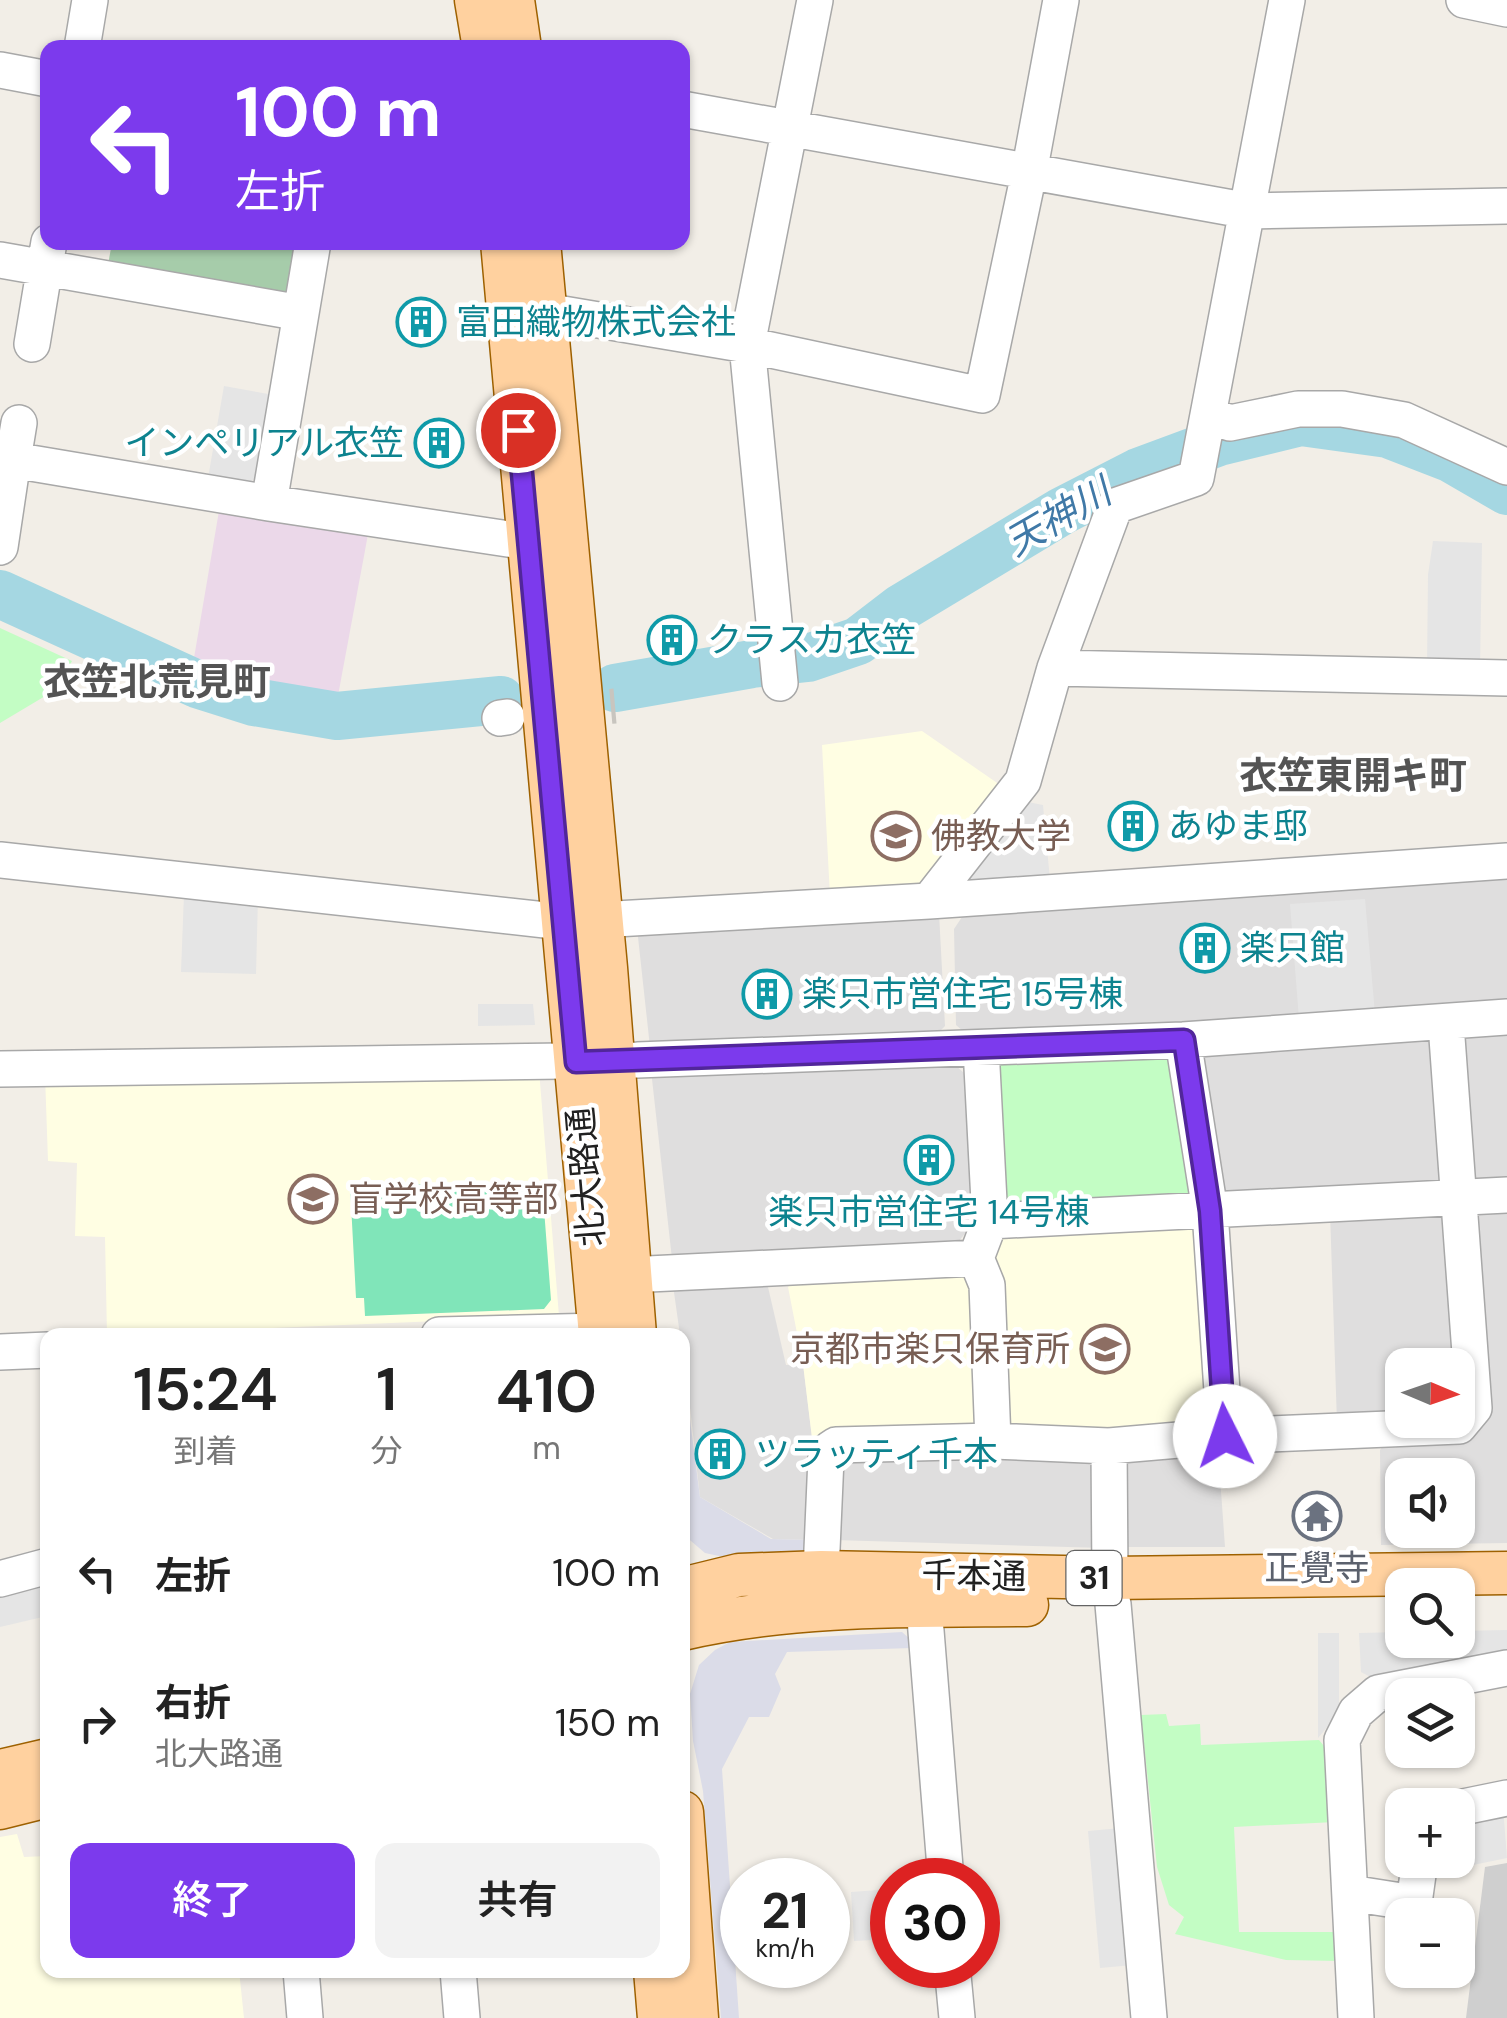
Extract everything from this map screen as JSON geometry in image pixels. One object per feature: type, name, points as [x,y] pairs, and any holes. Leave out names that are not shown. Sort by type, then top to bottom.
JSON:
[{"type":"main road","points":[[476,0],[483,40]]},
{"type":"main road","points":[[513,0],[519,40]]},
{"type":"main road","name":"北大路通","points":[[503,250],[547,540],[595,1062],[612,1328]]},
{"type":"main road","name":"北大路通","points":[[540,250],[545,311],[547,540]]},
{"type":"main road","name":"北大路通","points":[[595,1062],[628,1275],[614,1328]]},
{"type":"main road","name":"千本通","points":[[690,1586],[739,1576],[821,1572],[1112,1591],[1385,1599]]},
{"type":"main road","name":"千本通","points":[[690,1627],[740,1616],[1112,1591],[1507,1573]]},
{"type":"main road","points":[[1475,1599],[1507,1598]]},
{"type":"main road","points":[[0,1771],[40,1762]]},
{"type":"main road","points":[[0,1808],[40,1798]]},
{"type":"main road","points":[[690,1915],[698,2018]]},
{"type":"main road","points":[[656,1978],[659,2018]]},
{"type":"street","points":[[83,40],[90,0]]},
{"type":"street","points":[[778,666],[747,345],[815,0]]},
{"type":"street","points":[[545,311],[747,345],[982,395],[1030,173],[1061,0]]},
{"type":"street","points":[[929,901],[1024,781],[1055,668],[1115,506],[1196,478],[1287,0]]},
{"type":"street","points":[[1464,0],[1507,9]]},
{"type":"street","points":[[0,70],[40,78]]},
{"type":"street","points":[[690,110],[1249,211],[1507,206]]},
{"type":"street","points":[[270,503],[312,250]]},
{"type":"street","points":[[0,260],[47,255],[301,313]]},
{"type":"street","points":[[32,344],[47,255]]},
{"type":"street","points":[[1205,440],[1230,423],[1298,409],[1342,409],[1404,420],[1507,467]]},
{"type":"street","points":[[0,547],[19,423]]},
{"type":"street","points":[[13,460],[270,503],[547,540]]},
{"type":"street","points":[[1055,668],[1507,678]]},
{"type":"street","points":[[0,860],[582,922],[1507,861]]},
{"type":"street","points":[[0,1069],[595,1062],[1184,1040],[1507,1017]]},
{"type":"street","points":[[821,1572],[826,1458],[836,1445],[993,1441],[1109,1446],[1225,1436],[1459,1426],[1474,1408],[1446,1024]]},
{"type":"street","points":[[1184,1040],[1210,1211],[1225,1436]]},
{"type":"street","points":[[980,1048],[990,1221],[976,1258],[986,1285],[993,1441]]},
{"type":"street","points":[[990,1221],[1507,1195]]},
{"type":"street","points":[[628,1275],[976,1258]]},
{"type":"street","points":[[0,1352],[40,1350]]},
{"type":"street","points":[[1109,1446],[1112,1591],[1149,2018]]},
{"type":"street","points":[[0,1579],[40,1568]]},
{"type":"street","points":[[924,1606],[944,1858]]},
{"type":"street","points":[[1356,2018],[1342,1740],[1356,1712],[1378,1692],[1507,1668]]},
{"type":"street","points":[[1475,1805],[1507,1798]]},
{"type":"street","points":[[1350,1893],[1414,1902],[1417,1878]]},
{"type":"street","points":[[302,1978],[305,2018]]},
{"type":"street","points":[[459,1978],[462,2018]]},
{"type":"street","points":[[954,1988],[956,2018]]},
{"type":"shaded area","points":[[224,386],[274,395],[260,475],[246,485],[208,478]]},
{"type":"shaded area","points":[[220,505],[369,529],[337,701],[267,689],[194,658]]},
{"type":"shaded area","points":[[1433,541],[1482,543],[1480,669],[1427,667],[1428,575]]},
{"type":"shaded area","name":"佛教大学","points":[[922,731],[1003,787],[927,885],[830,896],[822,745]]},
{"type":"shaded area","points":[[1023,801],[1043,805],[1050,880],[967,887],[961,877]]},
{"type":"shaded area","points":[[1507,872],[1507,1006],[971,1038],[956,1025],[954,929],[966,911]]},
{"type":"shaded area","points":[[184,894],[258,897],[256,974],[181,972]]},
{"type":"shaded area","points":[[1365,899],[1375,1014],[1299,1019],[1290,904]]},
{"type":"shaded area","points":[[939,913],[945,1026],[932,1039],[650,1047],[637,928]]},
{"type":"shaded area","points":[[478,1004],[533,1004],[535,1025],[478,1026]]},
{"type":"shaded area","points":[[1507,1030],[1507,1188],[1466,1190],[1457,1043],[1465,1033]]},
{"type":"shaded area","points":[[1434,1035],[1444,1182],[1215,1193],[1199,1051]]},
{"type":"shaded area","points":[[948,1059],[971,1079],[978,1218],[953,1248],[672,1259],[651,1070]]},
{"type":"shaded area","name":"盲学校高等部","points":[[539,1070],[559,1316],[274,1328],[107,1328],[105,1237],[75,1236],[77,1163],[48,1161],[45,1075]]},
{"type":"shaded area","points":[[1436,1207],[1454,1224],[1458,1348],[1385,1348],[1385,1421],[1337,1423],[1330,1212]]},
{"type":"shaded area","points":[[1507,1207],[1507,1543],[1475,1544],[1475,1458],[1385,1458],[1385,1545],[1381,1545],[1380,1450],[1388,1438],[1475,1438],[1475,1348],[1467,1348],[1468,1209]]},
{"type":"shaded area","name":"京都市楽只保育所","points":[[1182,1217],[1207,1239],[1212,1424],[1024,1435],[1001,1416],[990,1251],[996,1239]]},
{"type":"shaded area","points":[[962,1266],[977,1285],[979,1436],[812,1438],[788,1287],[800,1272]]},
{"type":"shaded area","points":[[672,1278],[763,1279],[786,1365],[803,1364],[812,1437],[824,1447],[815,1540],[773,1539],[700,1497],[690,1407],[690,1328],[679,1328]]},
{"type":"shaded area","points":[[690,1420],[700,1497],[771,1539],[815,1540],[806,1556],[705,1553],[690,1540]]},
{"type":"shaded area","points":[[1218,1449],[1225,1547],[1120,1547],[1118,1457]]},
{"type":"shaded area","points":[[1087,1454],[1104,1489],[1103,1548],[835,1540],[838,1460]]},
{"type":"shaded area","points":[[40,1581],[40,1618],[0,1627],[0,1590]]},
{"type":"shaded area","points":[[1507,1630],[1507,1659],[1376,1680],[1361,1672],[1359,1633],[1385,1632],[1385,1658],[1475,1658],[1475,1631]]},
{"type":"shaded area","points":[[902,1632],[911,1640],[912,1648],[787,1652],[775,1674],[781,1689],[769,1717],[749,1717],[722,1769],[728,1858],[720,1858],[720,1988],[737,1988],[739,2018],[721,2018],[703,1791],[693,1741],[690,1694],[699,1665],[730,1642]]},
{"type":"shaded area","points":[[1318,1633],[1339,1633],[1339,1713],[1318,1738]]},
{"type":"shaded area","points":[[1503,1807],[1507,1858],[1475,1865],[1475,1812]]},
{"type":"shaded area","points":[[1121,1828],[1133,1965],[1100,1968],[1088,1831]]},
{"type":"shaded area","points":[[17,1834],[24,1857],[40,1856],[40,1978],[240,1978],[244,2018],[0,2018],[0,1837]]},
{"type":"shaded area","points":[[1507,1863],[1507,2018],[1466,2018],[1470,1988],[1475,1988],[1475,1946],[1485,1867]]},
{"type":"shaded area","points":[[870,1891],[870,1940],[854,1941],[851,1892]]},
{"type":"green space","points":[[111,250],[296,250],[289,289],[278,299],[107,270]]},
{"type":"green space","points":[[0,628],[72,661],[57,689],[0,723]]},
{"type":"green space","points":[[1162,1051],[1180,1072],[1191,1193],[1184,1200],[1004,1211],[989,1080],[1005,1058]]},
{"type":"green space","points":[[542,1183],[551,1300],[544,1309],[365,1316],[364,1298],[356,1298],[350,1185]]},
{"type":"green space","points":[[1166,1714],[1169,1726],[1200,1724],[1201,1745],[1319,1740],[1329,1752],[1335,1822],[1234,1827],[1239,1932],[1338,1932],[1339,1961],[1286,1960],[1175,1934],[1184,1917],[1169,1905],[1157,1867],[1141,1715]]},
{"type":"waterway","name":"天神川","points":[[615,688],[808,658],[858,641],[901,608],[1062,511],[1138,472],[1219,442],[1301,422],[1388,434],[1450,458],[1507,491]]},
{"type":"waterway","name":"天神川","points":[[0,594],[197,684],[254,702],[337,716],[501,700]]},
{"type":"tunnel","points":[[558,711],[615,706]]},
{"type":"place","name":"富田織物株式会社","points":[[421,322]]},
{"type":"place","name":"インペリアル衣笠","points":[[439,443]]},
{"type":"place","name":"クラスカ衣笠","points":[[672,640]]},
{"type":"place","name":"あゆま邸","points":[[1133,826]]},
{"type":"place","name":"佛教大学","points":[[896,836]]},
{"type":"place","name":"楽只館","points":[[1205,948]]},
{"type":"place","name":"楽只市営住宅 15号棟","points":[[767,994]]},
{"type":"place","name":"楽只市営住宅 14号棟","points":[[929,1160]]},
{"type":"place","name":"盲学校高等部","points":[[313,1199]]},
{"type":"place","name":"京都市楽只保育所","points":[[1105,1349]]},
{"type":"place","name":"ツラッティ千本","points":[[720,1454]]},
{"type":"place","name":"正覺寺","points":[[1317,1516]]},
{"type":"district","name":"衣笠北荒見町","points":[[157,682]]},
{"type":"district","name":"衣笠東開キ町","points":[[1353,776]]},
{"type":"route","points":[[518,430],[576,1062],[1184,1040],[1210,1211],[1225,1436]]}]
